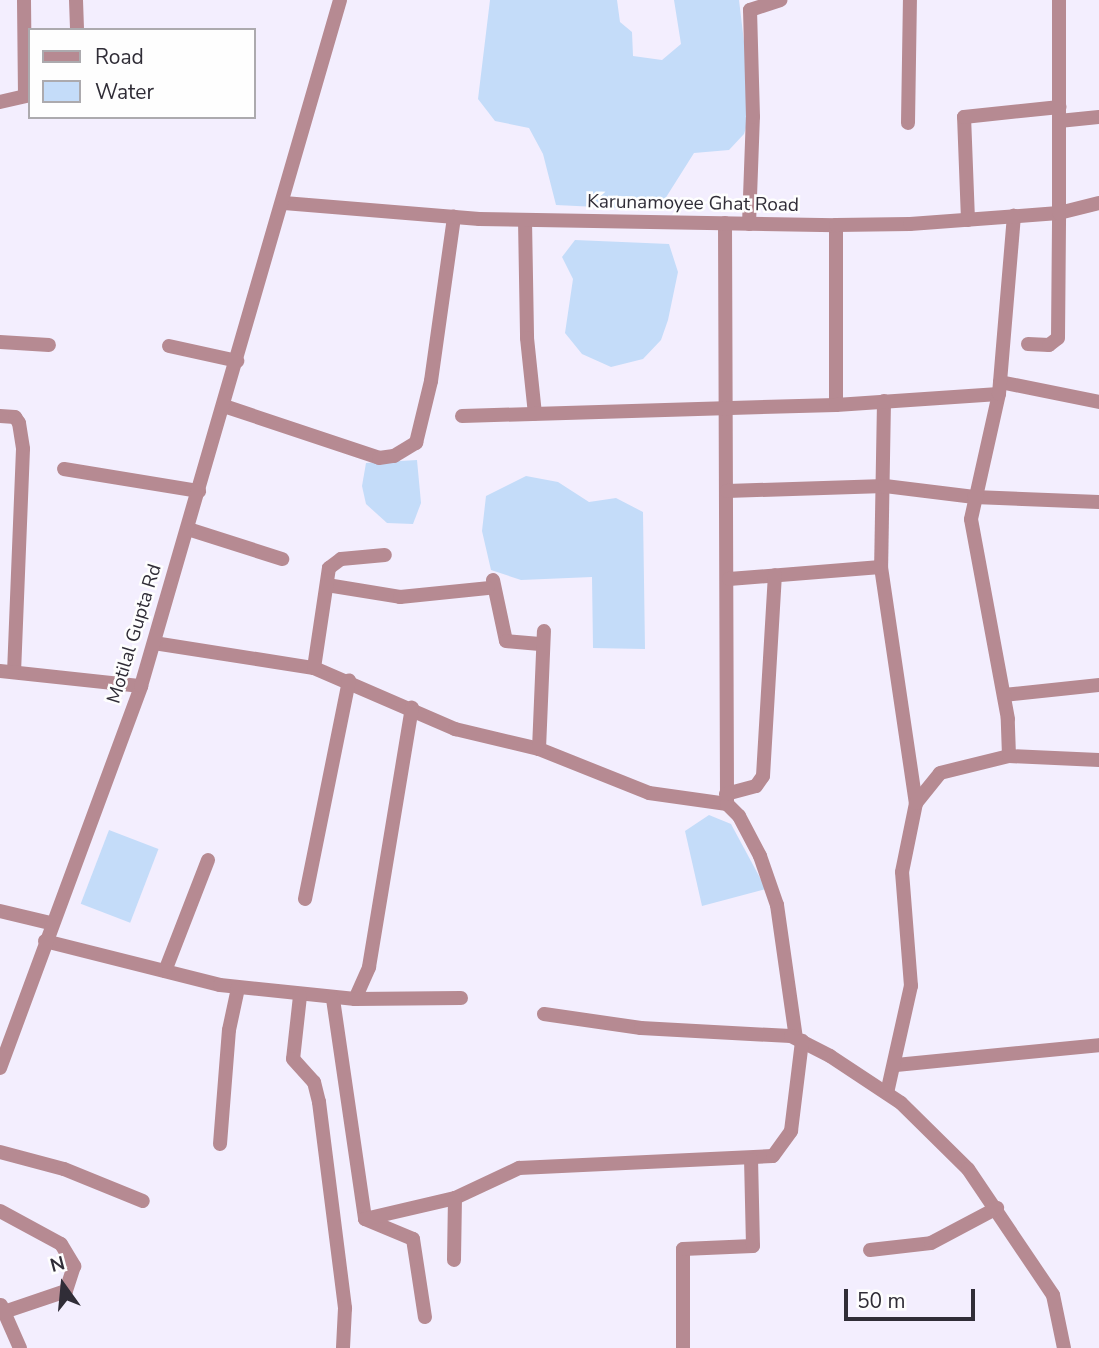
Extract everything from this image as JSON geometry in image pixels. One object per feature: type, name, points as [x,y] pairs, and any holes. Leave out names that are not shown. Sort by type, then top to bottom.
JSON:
[{"type":"street","points":[[0,102],[22,100],[28,74],[24,0]]},
{"type":"street","points":[[76,0],[77,28]]},
{"type":"street","name":"Motilal Gupta Rd","points":[[0,1068],[50,923],[141,685],[284,203],[340,0]]},
{"type":"street","points":[[749,224],[753,117],[749,17],[754,6],[780,0]]},
{"type":"street","points":[[908,122],[910,0]]},
{"type":"street","points":[[1028,344],[1049,345],[1058,338],[1059,0]]},
{"type":"street","points":[[968,220],[964,117],[1059,114],[1099,117]]},
{"type":"street","name":"Karunamoyee Ghat Road","points":[[284,203],[525,220],[836,225],[968,220],[1059,213],[1099,203]]},
{"type":"street","points":[[1009,756],[1004,695],[971,519],[999,388],[1014,216]]},
{"type":"street","points":[[224,406],[379,458],[394,456],[416,443],[431,381],[454,217]]},
{"type":"street","points":[[525,220],[527,338],[535,414]]},
{"type":"street","points":[[365,1219],[455,1198],[519,1168],[751,1160],[773,1156],[791,1131],[799,1040],[777,905],[760,856],[739,816],[726,799],[729,579],[723,406],[724,223]]},
{"type":"street","points":[[836,225],[836,405]]},
{"type":"street","points":[[0,342],[49,345]]},
{"type":"street","points":[[169,346],[237,362]]},
{"type":"street","points":[[462,416],[723,406],[836,405],[999,388],[1099,402]]},
{"type":"street","points":[[884,401],[885,486],[881,567],[916,803],[902,872],[911,986],[896,1065],[887,1093]]},
{"type":"street","points":[[0,416],[15,418],[19,423],[23,449],[7,671],[141,685]]},
{"type":"street","points":[[64,469],[199,491]]},
{"type":"street","points":[[727,491],[885,486],[974,497],[1099,502]]},
{"type":"street","points":[[188,529],[282,559]]},
{"type":"street","points":[[314,668],[333,562],[385,555]]},
{"type":"street","points":[[729,579],[881,567]]},
{"type":"street","points":[[154,643],[314,668],[349,680],[455,729],[540,748],[649,793],[726,799],[756,786],[763,776],[775,575]]},
{"type":"street","points":[[327,584],[400,597],[490,584],[506,641],[544,637],[540,748]]},
{"type":"street","points":[[305,899],[349,680]]},
{"type":"street","points":[[1004,695],[1099,685]]},
{"type":"street","points":[[355,999],[369,967],[412,708]]},
{"type":"street","points":[[916,803],[940,773],[1009,756],[1099,760]]},
{"type":"street","points":[[165,971],[208,860]]},
{"type":"street","points":[[0,911],[50,923]]},
{"type":"street","points":[[46,941],[238,988],[333,999],[461,998]]},
{"type":"street","points":[[219,1144],[229,1030],[238,988]]},
{"type":"street","points":[[300,996],[293,1059],[314,1082],[319,1102],[345,1308],[344,1348]]},
{"type":"street","points":[[333,999],[365,1219]]},
{"type":"street","points":[[544,1014],[641,1028],[799,1040],[887,1093],[968,1169],[997,1208],[1053,1295],[1063,1348]]},
{"type":"street","points":[[896,1065],[1099,1045]]},
{"type":"street","points":[[0,1152],[64,1169],[143,1202]]},
{"type":"street","points":[[683,1348],[683,1250],[754,1246],[751,1160]]},
{"type":"street","points":[[454,1260],[455,1198]]},
{"type":"street","points":[[870,1250],[931,1243],[997,1208]]},
{"type":"street","points":[[0,1211],[61,1244],[74,1266],[66,1291],[4,1308],[20,1348]]},
{"type":"street","points":[[365,1219],[413,1239],[425,1317]]},
{"type":"water","points":[[490,0],[617,0],[620,22],[632,32],[633,56],[662,60],[681,44],[674,0],[739,0],[752,109],[744,134],[729,150],[694,153],[658,210],[556,205],[543,154],[529,128],[495,121],[478,99]]},
{"type":"water","points":[[575,240],[669,244],[678,272],[668,320],[661,340],[643,359],[611,367],[582,354],[565,333],[573,279],[562,257]]},
{"type":"water","points":[[417,460],[421,503],[413,524],[387,523],[366,504],[362,486],[366,463]]},
{"type":"water","points":[[526,476],[558,482],[589,502],[616,498],[643,512],[645,649],[593,648],[592,577],[521,580],[491,570],[482,531],[486,496]]},
{"type":"water","points":[[709,815],[731,824],[766,889],[702,906],[685,831]]},
{"type":"water","points":[[109,830],[158,849],[130,923],[81,904]]}]
